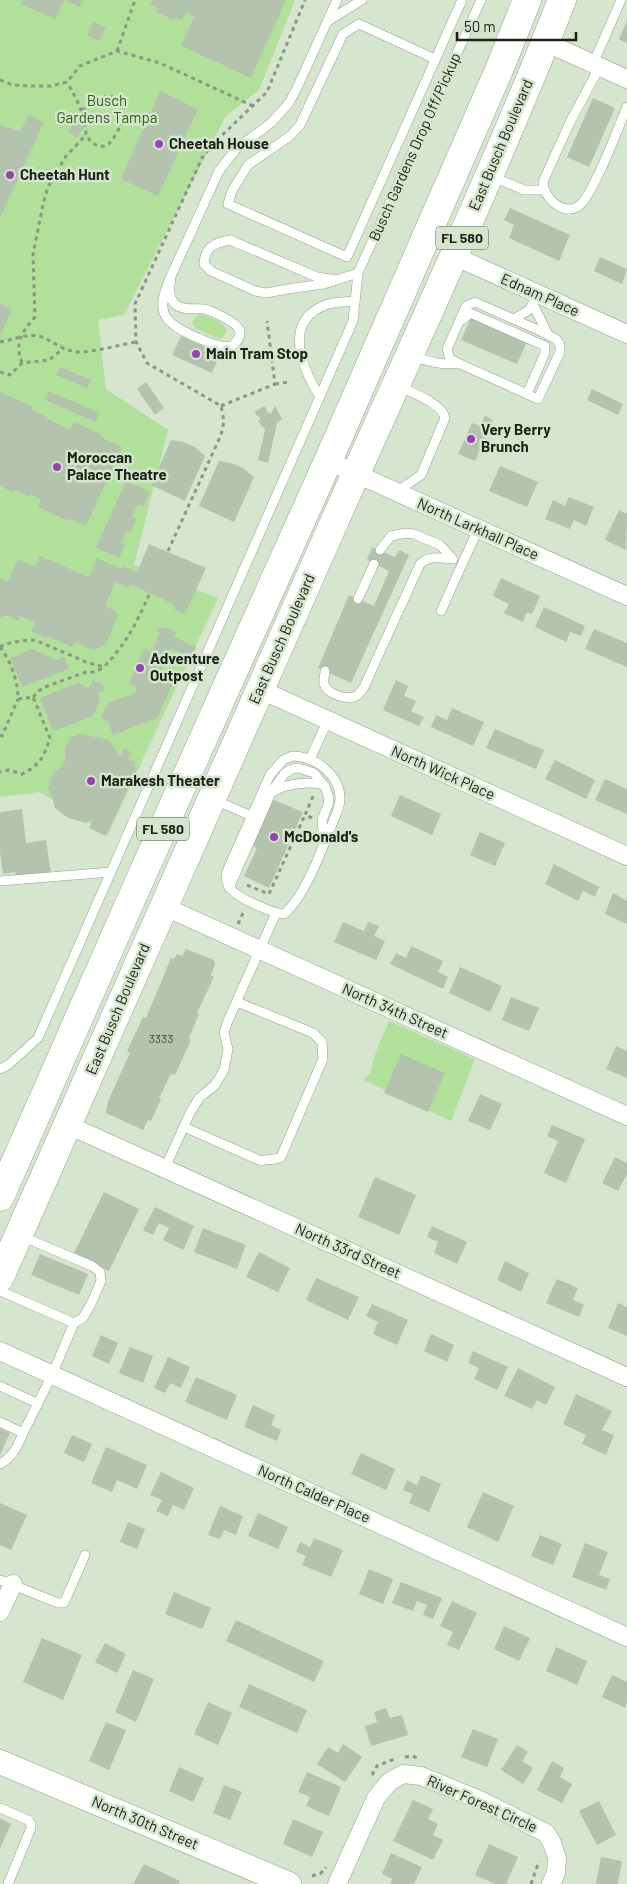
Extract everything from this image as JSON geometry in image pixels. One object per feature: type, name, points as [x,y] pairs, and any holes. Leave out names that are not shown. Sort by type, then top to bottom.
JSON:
[{"type":"main road","name":"East Busch Boulevard","points":[[0,1197],[328,461],[499,70],[527,0]]},
{"type":"main road","points":[[545,0],[541,10],[546,42]]},
{"type":"main road","name":"East Busch Boulevard","points":[[0,1277],[355,474],[454,256],[546,42],[562,0]]},
{"type":"main road","points":[[454,256],[451,237],[452,227],[508,96],[507,82],[499,70]]},
{"type":"main road","points":[[163,906],[162,876],[168,846],[201,743]]},
{"type":"main road","points":[[0,1203],[13,1167]]},
{"type":"street","points":[[546,42],[627,79]]},
{"type":"street","name":"Ednam Place","points":[[454,256],[535,299],[627,334]]},
{"type":"street","name":"North Larkhall Place","points":[[328,461],[627,596]]},
{"type":"street","name":"North Wick Place","points":[[259,690],[627,856]]},
{"type":"street","name":"North 34th Street","points":[[163,906],[627,1116]]},
{"type":"street","name":"North 33rd Street","points":[[68,1125],[627,1377]]},
{"type":"street","name":"North Calder Place","points":[[0,1351],[627,1637]]},
{"type":"street","points":[[0,1612],[6,1582]]},
{"type":"street","name":"North 30th Street","points":[[0,1762],[289,1884]]},
{"type":"street","name":"River Forest Circle","points":[[337,1884],[376,1798],[389,1782],[403,1774],[421,1776],[482,1801],[546,1833],[557,1858],[556,1873],[551,1884]]},
{"type":"lane","points":[[171,276],[170,297],[175,304],[190,310],[206,309],[232,321],[239,331],[239,337],[232,346],[217,346],[175,328],[168,322],[163,304],[164,291],[218,170],[236,150],[271,123],[289,103],[337,0]]},
{"type":"lane","points":[[327,21],[362,0]]},
{"type":"lane","points":[[436,60],[358,24],[343,34],[300,124],[290,136],[248,166],[232,191],[228,204],[347,257],[436,60],[462,0]]},
{"type":"lane","name":"Busch Gardens Drop Off/Pickup","points":[[0,1069],[8,1065],[38,1038],[353,321],[358,273],[481,0]]},
{"type":"lane","points":[[621,0],[597,65],[543,182],[543,190],[551,202],[569,209],[578,207],[590,193],[627,107]]},
{"type":"lane","points":[[489,175],[524,190],[543,190]]},
{"type":"lane","points":[[337,280],[317,277],[230,240],[216,242],[209,248],[205,257],[204,264],[211,271],[266,293],[324,284],[337,280],[358,273]]},
{"type":"lane","points":[[514,319],[529,310],[535,299]]},
{"type":"lane","points":[[535,299],[548,335]]},
{"type":"lane","points":[[320,397],[302,362],[299,336],[310,314],[319,308],[330,304],[355,301]]},
{"type":"lane","points":[[475,302],[514,319],[556,339],[560,345],[560,352],[538,399],[458,363],[450,358],[447,349],[466,306],[475,302]]},
{"type":"lane","points":[[457,326],[470,313],[545,346],[545,353],[527,394]]},
{"type":"lane","points":[[409,355],[433,363],[446,365],[458,363]]},
{"type":"lane","points":[[395,385],[434,404],[444,412],[446,418],[421,475],[396,492]]},
{"type":"lane","points":[[441,611],[478,529]]},
{"type":"lane","points":[[380,550],[391,536],[405,533],[414,534],[440,545],[453,559]]},
{"type":"lane","points":[[325,671],[324,684],[329,691],[344,698],[358,696],[364,687],[420,564],[431,557],[453,559],[463,563]]},
{"type":"lane","points":[[358,599],[374,564]]},
{"type":"lane","points":[[310,759],[328,720]]},
{"type":"lane","points":[[292,756],[302,756],[310,759],[323,767],[331,775],[338,788],[340,800],[337,812],[301,893],[292,907],[284,914],[276,913],[236,894],[229,888],[226,878],[228,868],[270,775],[292,756]]},
{"type":"lane","points":[[229,888],[272,794],[285,773],[292,769],[299,768],[314,773],[329,798],[322,822],[324,841]]},
{"type":"lane","points":[[272,794],[280,787],[313,782],[322,785]]},
{"type":"lane","points":[[211,798],[251,816]]},
{"type":"lane","points":[[0,881],[111,872]]},
{"type":"lane","points":[[165,1168],[199,1098],[215,1085],[224,1070],[228,1049],[224,1033],[276,913]]},
{"type":"lane","points":[[184,1128],[261,1160],[266,1158],[276,1160],[281,1157],[323,1060],[322,1042],[313,1033],[237,1002]]},
{"type":"lane","points":[[0,1464],[10,1457],[18,1446],[52,1375],[74,1323],[82,1318],[92,1302],[101,1281],[100,1272],[83,1262],[19,1234]]},
{"type":"lane","points":[[0,1291],[74,1323]]},
{"type":"lane","points":[[0,1386],[37,1403]]},
{"type":"lane","points":[[0,1422],[23,1433]]},
{"type":"lane","points":[[6,1582],[58,1603],[64,1603],[85,1555]]},
{"type":"lane","points":[[0,1808],[28,1820],[31,1824],[8,1884]]},
{"type":"path","points":[[117,51],[135,0]]},
{"type":"path","points":[[0,80],[13,85],[35,86],[50,86],[67,82],[80,66],[117,51],[160,63],[253,106]]},
{"type":"path","points":[[67,82],[82,110],[86,122],[86,135],[91,143],[100,147],[107,146],[114,138],[121,122],[124,107],[121,100],[114,96],[103,96],[82,110]]},
{"type":"path","points":[[22,363],[18,346],[20,337],[35,317],[33,255],[43,204],[48,187],[66,156],[86,135]]},
{"type":"path","points":[[268,321],[275,384]]},
{"type":"path","points":[[0,342],[20,337],[38,336],[56,346],[77,352],[136,342]]},
{"type":"path","points":[[0,372],[10,375],[22,363],[49,360],[64,348]]},
{"type":"path","points":[[168,551],[220,435],[224,422],[221,406],[275,384],[289,382]]},
{"type":"path","points":[[18,699],[33,697],[42,688],[86,672],[94,672],[104,667],[132,633],[149,595]]},
{"type":"path","points":[[0,735],[2,736],[18,699],[14,674],[6,655],[0,647],[20,641],[34,640],[86,662],[104,667]]},
{"type":"path","points":[[0,772],[9,770],[22,774],[35,768],[45,754],[50,738],[33,697]]},
{"type":"path","points":[[243,883],[269,894],[305,815],[322,785]]},
{"type":"path","points":[[305,815],[322,822]]},
{"type":"path","points":[[370,1780],[377,1766],[393,1759],[412,1756],[426,1761]]},
{"type":"path","points":[[531,1884],[540,1860],[538,1852]]},
{"type":"path","points":[[312,1876],[321,1873],[330,1863]]},
{"type":"green space","name":"Busch Gardens Tampa","points":[[0,0],[295,0],[259,90],[226,116],[124,315],[98,320],[106,389],[168,430],[134,565],[218,598],[108,834],[40,792],[0,797]]},
{"type":"green space","points":[[199,314],[222,324],[227,330],[224,337],[219,339],[195,328],[192,322]]},
{"type":"green space","points":[[389,1021],[475,1059],[451,1121],[364,1080],[370,1073],[377,1049]]},
{"type":"building","points":[[23,0],[64,0],[55,19],[21,4]]},
{"type":"building","points":[[64,0],[83,0],[80,7]]},
{"type":"building","points":[[153,0],[286,0],[251,78],[181,46],[194,16],[186,12],[182,20],[176,17],[174,20],[156,12],[158,8],[150,5]]},
{"type":"building","points":[[627,21],[627,43],[619,39]]},
{"type":"building","points":[[93,22],[106,28],[99,41],[87,35]]},
{"type":"building","name":"Cheetah House","points":[[160,91],[198,109],[158,196],[121,179]]},
{"type":"building","points":[[593,98],[615,108],[589,167],[567,157]]},
{"type":"building","name":"Cheetah Hunt","points":[[28,115],[44,122],[0,218],[0,125],[21,131]]},
{"type":"building","points":[[75,120],[82,121],[84,127],[77,138],[68,132]]},
{"type":"building","points":[[510,208],[570,235],[559,261],[509,238],[514,225],[504,220]]},
{"type":"building","points":[[600,257],[627,269],[622,284],[594,271]]},
{"type":"building","points":[[0,304],[12,309],[0,337]]},
{"type":"building","points":[[471,318],[527,342],[517,364],[461,340]]},
{"type":"building","name":"Main Tram Stop","points":[[181,336],[220,354],[212,373],[172,355]]},
{"type":"building","points":[[60,367],[91,380],[87,388],[56,375]]},
{"type":"building","points":[[146,382],[164,408],[155,415],[137,389]]},
{"type":"building","points":[[592,389],[623,404],[618,415],[587,400]]},
{"type":"building","points":[[49,391],[100,413],[95,422],[45,400]]},
{"type":"building","name":"Moroccan Palace Theatre","points":[[0,392],[33,407],[32,410],[70,430],[74,422],[122,447],[86,526],[69,518],[68,521],[38,507],[41,499],[30,494],[29,497],[15,490],[14,493],[0,486]]},
{"type":"building","points":[[265,406],[268,413],[271,414],[275,406],[282,419],[277,423],[268,463],[258,460],[265,430],[258,421],[261,419],[254,412]]},
{"type":"building","points":[[485,416],[493,420],[475,461],[458,454],[472,423],[480,426]]},
{"type":"building","points":[[171,440],[195,447],[205,456],[185,501],[151,485]]},
{"type":"building","points":[[219,461],[243,468],[254,477],[234,522],[199,506]]},
{"type":"building","points":[[500,466],[538,482],[527,507],[489,491]]},
{"type":"building","points":[[126,481],[150,492],[144,506],[138,504],[132,517],[136,519],[131,532],[127,530],[121,543],[125,545],[119,558],[96,548]]},
{"type":"building","points":[[569,497],[594,507],[586,526],[574,520],[570,529],[545,519],[553,500],[565,506]]},
{"type":"building","points":[[619,510],[627,514],[626,550],[605,540]]},
{"type":"building","points":[[149,544],[206,568],[185,614],[175,610],[173,604],[132,585],[126,587],[115,582],[105,606],[115,611],[118,616],[105,646],[93,650],[75,642],[72,647],[47,636],[46,638],[31,631],[35,622],[20,616],[18,621],[6,615],[0,618],[0,578],[8,582],[18,559],[35,566],[40,556],[89,577],[97,558],[121,569],[122,566],[137,572]]},
{"type":"building","points":[[372,547],[395,557],[399,550],[409,555],[351,683],[318,668],[349,595],[374,606],[389,571],[367,560]]},
{"type":"building","points":[[501,578],[540,596],[532,614],[527,612],[523,622],[504,613],[509,604],[493,596]]},
{"type":"building","points":[[544,607],[585,626],[581,636],[570,632],[566,642],[535,627]]},
{"type":"building","points":[[164,627],[176,632],[174,637],[196,647],[191,658],[170,648],[158,676],[173,683],[157,718],[113,735],[108,722],[101,718],[108,703],[135,693],[137,687],[129,684],[144,648],[152,652],[159,634],[157,629]]},
{"type":"building","points":[[594,629],[627,643],[627,667],[585,649]]},
{"type":"building","points":[[32,649],[56,660],[64,657],[69,669],[22,687],[10,658]]},
{"type":"building","points":[[93,680],[103,684],[104,691],[97,693],[100,701],[93,716],[53,731],[40,698],[78,683],[89,688]]},
{"type":"building","points":[[396,680],[408,686],[404,696],[416,701],[411,711],[424,717],[419,726],[383,710]]},
{"type":"building","points":[[452,708],[484,722],[473,746],[431,727],[436,715],[447,720]]},
{"type":"building","points":[[495,729],[544,750],[536,769],[486,748]]},
{"type":"building","name":"Marakesh Theater","points":[[81,734],[109,740],[120,756],[124,748],[131,752],[128,759],[135,762],[134,767],[137,768],[106,836],[89,828],[94,817],[86,823],[68,818],[55,808],[48,788],[53,774],[65,762],[65,748],[71,737]]},
{"type":"building","points":[[555,760],[595,780],[586,799],[545,779]]},
{"type":"building","points":[[605,779],[627,789],[627,814],[595,800]]},
{"type":"building","points":[[400,795],[441,814],[432,835],[391,816]]},
{"type":"building","points":[[272,799],[303,812],[269,888],[244,876],[257,848],[253,846]]},
{"type":"building","points":[[22,809],[26,843],[46,840],[51,874],[16,878],[15,872],[3,874],[0,852],[0,812]]},
{"type":"building","points":[[480,832],[505,843],[495,866],[470,855]]},
{"type":"building","points":[[554,864],[599,887],[595,897],[583,891],[578,901],[545,884]]},
{"type":"building","points":[[613,893],[627,901],[627,924],[605,914]]},
{"type":"building","points":[[343,922],[364,931],[368,922],[379,926],[374,936],[385,941],[376,960],[334,942]]},
{"type":"building","points":[[411,946],[443,961],[438,972],[448,977],[443,989],[390,964],[396,953],[406,958]]},
{"type":"building","points":[[186,949],[214,960],[215,964],[211,975],[214,977],[197,1013],[199,1014],[189,1038],[191,1040],[175,1075],[171,1074],[159,1098],[161,1099],[151,1121],[148,1120],[143,1130],[106,1113],[108,1101],[130,1053],[127,1051],[143,1017],[146,1018],[171,958],[174,959],[177,954],[182,956]]},
{"type":"building","points":[[460,967],[502,986],[490,1012],[449,993]]},
{"type":"building","points":[[511,997],[539,1008],[529,1031],[502,1020]]},
{"type":"building","points":[[616,1046],[627,1051],[627,1078],[606,1069]]},
{"type":"building","points":[[401,1054],[445,1073],[428,1112],[384,1093]]},
{"type":"building","points":[[480,1094],[502,1104],[490,1130],[468,1121]]},
{"type":"building","points":[[552,1125],[585,1139],[566,1183],[544,1173],[558,1141],[547,1136]]},
{"type":"building","points":[[615,1157],[627,1163],[627,1174],[618,1191],[602,1183]]},
{"type":"building","points":[[375,1177],[416,1195],[399,1235],[358,1217]]},
{"type":"building","points":[[104,1192],[139,1209],[109,1271],[74,1253]]},
{"type":"building","points":[[155,1207],[194,1226],[183,1250],[163,1240],[169,1228],[159,1223],[153,1235],[143,1230]]},
{"type":"building","points":[[432,1226],[467,1242],[457,1264],[434,1253],[438,1242],[427,1237]]},
{"type":"building","points":[[203,1228],[246,1245],[237,1269],[194,1252]]},
{"type":"building","points":[[259,1252],[290,1268],[278,1292],[246,1277]]},
{"type":"building","points":[[40,1254],[88,1274],[79,1295],[31,1275]]},
{"type":"building","points":[[505,1261],[529,1273],[521,1292],[497,1280]]},
{"type":"building","points":[[316,1278],[359,1297],[348,1320],[306,1300]]},
{"type":"building","points":[[557,1279],[578,1288],[573,1300],[584,1305],[579,1317],[546,1303]]},
{"type":"building","points":[[618,1303],[627,1307],[627,1336],[608,1328]]},
{"type":"building","points":[[372,1304],[408,1320],[397,1345],[373,1334],[378,1322],[366,1316]]},
{"type":"building","points":[[431,1334],[454,1345],[447,1362],[424,1351]]},
{"type":"building","points":[[101,1335],[118,1343],[109,1364],[92,1356]]},
{"type":"building","points":[[130,1347],[153,1356],[143,1383],[119,1373]]},
{"type":"building","points":[[473,1351],[508,1367],[497,1390],[474,1379],[479,1368],[468,1363]]},
{"type":"building","points":[[168,1357],[190,1367],[181,1388],[170,1383],[165,1393],[154,1388]]},
{"type":"building","points":[[518,1368],[555,1387],[546,1405],[537,1400],[532,1409],[504,1396]]},
{"type":"building","points":[[196,1377],[237,1395],[227,1420],[185,1402]]},
{"type":"building","points":[[576,1394],[612,1411],[602,1430],[614,1435],[606,1455],[582,1444],[586,1435],[563,1424]]},
{"type":"building","points":[[253,1405],[275,1415],[271,1425],[281,1430],[277,1441],[244,1427]]},
{"type":"building","points":[[0,1428],[10,1433],[0,1455]]},
{"type":"building","points":[[72,1435],[92,1444],[84,1462],[64,1453]]},
{"type":"building","points":[[106,1447],[147,1465],[137,1489],[117,1480],[112,1492],[91,1483]]},
{"type":"building","points":[[361,1453],[395,1469],[386,1490],[351,1474]]},
{"type":"building","points":[[161,1472],[194,1488],[184,1510],[173,1505],[168,1516],[156,1511],[162,1500],[150,1495]]},
{"type":"building","points":[[421,1475],[441,1484],[429,1512],[409,1503],[413,1494],[403,1490],[407,1480],[417,1485]]},
{"type":"building","points":[[483,1492],[514,1506],[498,1542],[467,1527]]},
{"type":"building","points":[[0,1503],[27,1515],[11,1550],[0,1545]]},
{"type":"building","points":[[220,1506],[243,1516],[236,1535],[224,1530],[220,1539],[208,1535]]},
{"type":"building","points":[[258,1513],[288,1527],[278,1549],[248,1536]]},
{"type":"building","points":[[128,1522],[145,1529],[137,1549],[120,1542]]},
{"type":"building","points":[[540,1535],[562,1544],[553,1565],[531,1556]]},
{"type":"building","points":[[314,1538],[343,1550],[331,1577],[302,1565],[306,1556],[296,1552],[300,1542],[310,1547]]},
{"type":"building","points":[[585,1543],[608,1552],[599,1575],[610,1579],[606,1590],[572,1577]]},
{"type":"building","points":[[369,1569],[393,1579],[383,1604],[359,1594]]},
{"type":"building","points":[[401,1582],[442,1598],[433,1619],[423,1615],[427,1605],[417,1601],[413,1611],[392,1603]]},
{"type":"building","points":[[174,1592],[211,1608],[202,1629],[165,1614]]},
{"type":"building","points":[[452,1601],[477,1613],[459,1650],[447,1645],[453,1632],[440,1626]]},
{"type":"building","points":[[236,1620],[324,1661],[314,1682],[226,1641]]},
{"type":"building","points":[[504,1626],[530,1638],[519,1661],[494,1649]]},
{"type":"building","points":[[42,1638],[82,1655],[63,1700],[23,1682]]},
{"type":"building","points":[[105,1643],[126,1654],[117,1673],[95,1662]]},
{"type":"building","points":[[556,1647],[587,1661],[577,1685],[546,1671]]},
{"type":"building","points":[[133,1670],[154,1679],[136,1722],[115,1712]]},
{"type":"building","points":[[612,1675],[627,1682],[627,1703],[625,1708],[602,1697]]},
{"type":"building","points":[[249,1684],[307,1710],[297,1733],[239,1707]]},
{"type":"building","points":[[208,1702],[232,1713],[218,1745],[194,1734]]},
{"type":"building","points":[[386,1708],[390,1718],[402,1715],[408,1735],[371,1746],[365,1726],[377,1722],[374,1712]]},
{"type":"building","points":[[106,1722],[126,1730],[109,1770],[89,1761]]},
{"type":"building","points":[[473,1729],[498,1739],[487,1767],[461,1757]]},
{"type":"building","points":[[343,1744],[362,1757],[345,1782],[317,1764],[328,1747],[338,1753]]},
{"type":"building","points":[[517,1745],[528,1752],[522,1761],[533,1768],[523,1784],[501,1770]]},
{"type":"building","points":[[552,1761],[564,1768],[560,1777],[572,1784],[562,1803],[537,1790]]},
{"type":"building","points":[[179,1767],[204,1778],[193,1802],[169,1791]]},
{"type":"building","points":[[307,1772],[341,1787],[329,1816],[306,1806],[310,1797],[298,1792]]},
{"type":"building","points":[[224,1785],[242,1792],[230,1820],[213,1813]]},
{"type":"building","points":[[413,1800],[433,1809],[428,1819],[438,1824],[433,1835],[443,1840],[433,1860],[393,1841]]},
{"type":"building","points":[[599,1801],[616,1835],[597,1845],[579,1811]]},
{"type":"building","points":[[0,1818],[11,1824],[0,1848]]},
{"type":"building","points":[[293,1819],[323,1832],[312,1857],[283,1844]]},
{"type":"building","points":[[489,1844],[518,1857],[506,1884],[495,1884],[475,1875]]},
{"type":"building","points":[[391,1853],[422,1867],[414,1884],[390,1884],[392,1879],[382,1874]]},
{"type":"building","points":[[601,1857],[622,1861],[618,1884],[596,1884]]},
{"type":"building","points":[[144,1864],[180,1881],[178,1884],[133,1884]]},
{"type":"place","name":"Cheetah House","points":[[159,144]]},
{"type":"place","name":"Cheetah Hunt","points":[[10,175]]},
{"type":"place","name":"Main Tram Stop","points":[[196,354]]},
{"type":"place","name":"Very Berry Brunch","points":[[471,439]]},
{"type":"place","name":"Moroccan Palace Theatre","points":[[57,467]]},
{"type":"place","name":"Adventure Outpost","points":[[140,668]]},
{"type":"place","name":"Marakesh Theater","points":[[91,781]]},
{"type":"place","name":"McDonald's","points":[[274,837]]}]
